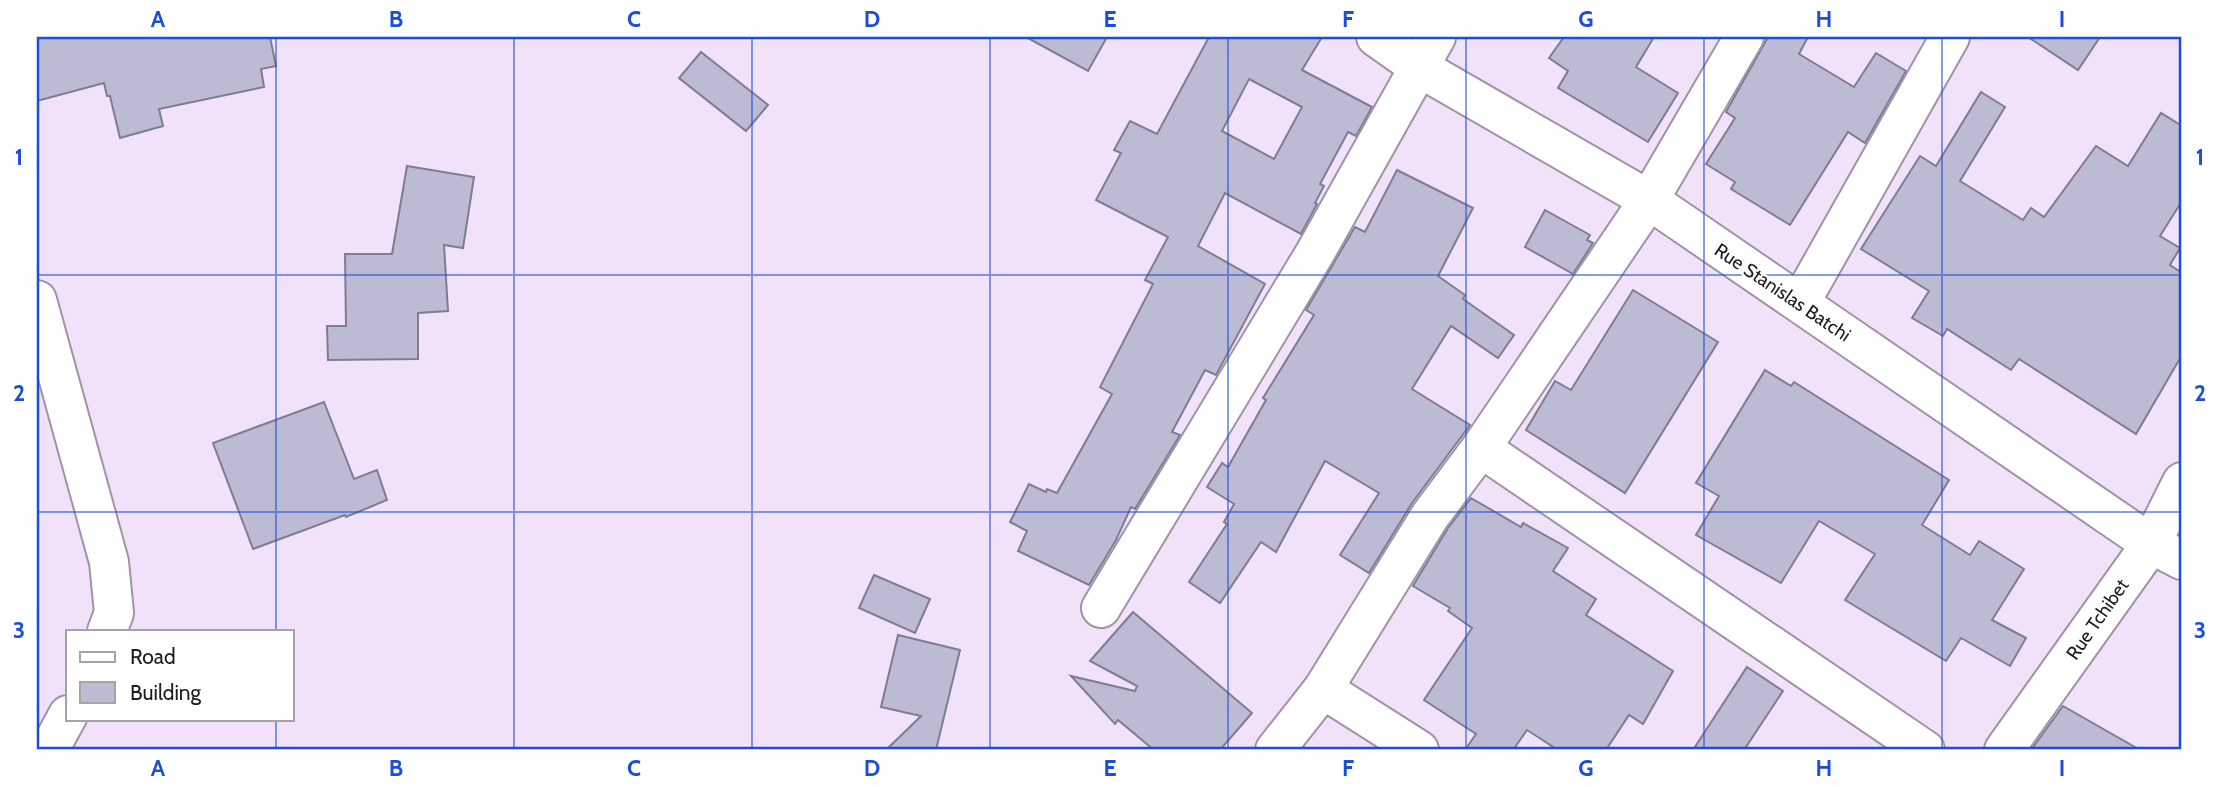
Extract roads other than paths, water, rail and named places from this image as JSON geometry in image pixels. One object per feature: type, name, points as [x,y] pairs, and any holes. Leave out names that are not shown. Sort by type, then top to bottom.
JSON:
[{"type":"street","name":"Rue Stanislas Batchi","points":[[1376,37],[1428,52],[2166,552]]},
{"type":"street","points":[[1275,750],[1323,689],[1430,516],[1481,448],[1649,200],[1744,37]]},
{"type":"street","points":[[1800,303],[1950,37]]},
{"type":"street","points":[[1101,608],[1308,264],[1428,52]]},
{"type":"street","points":[[37,300],[109,562],[114,613],[107,630]]},
{"type":"street","points":[[1481,448],[1925,750]]},
{"type":"street","name":"Rue Tchibet","points":[[2004,750],[2166,552],[2182,482]]},
{"type":"street","points":[[1323,689],[1419,750]]},
{"type":"street","points":[[49,750],[66,719]]}]
